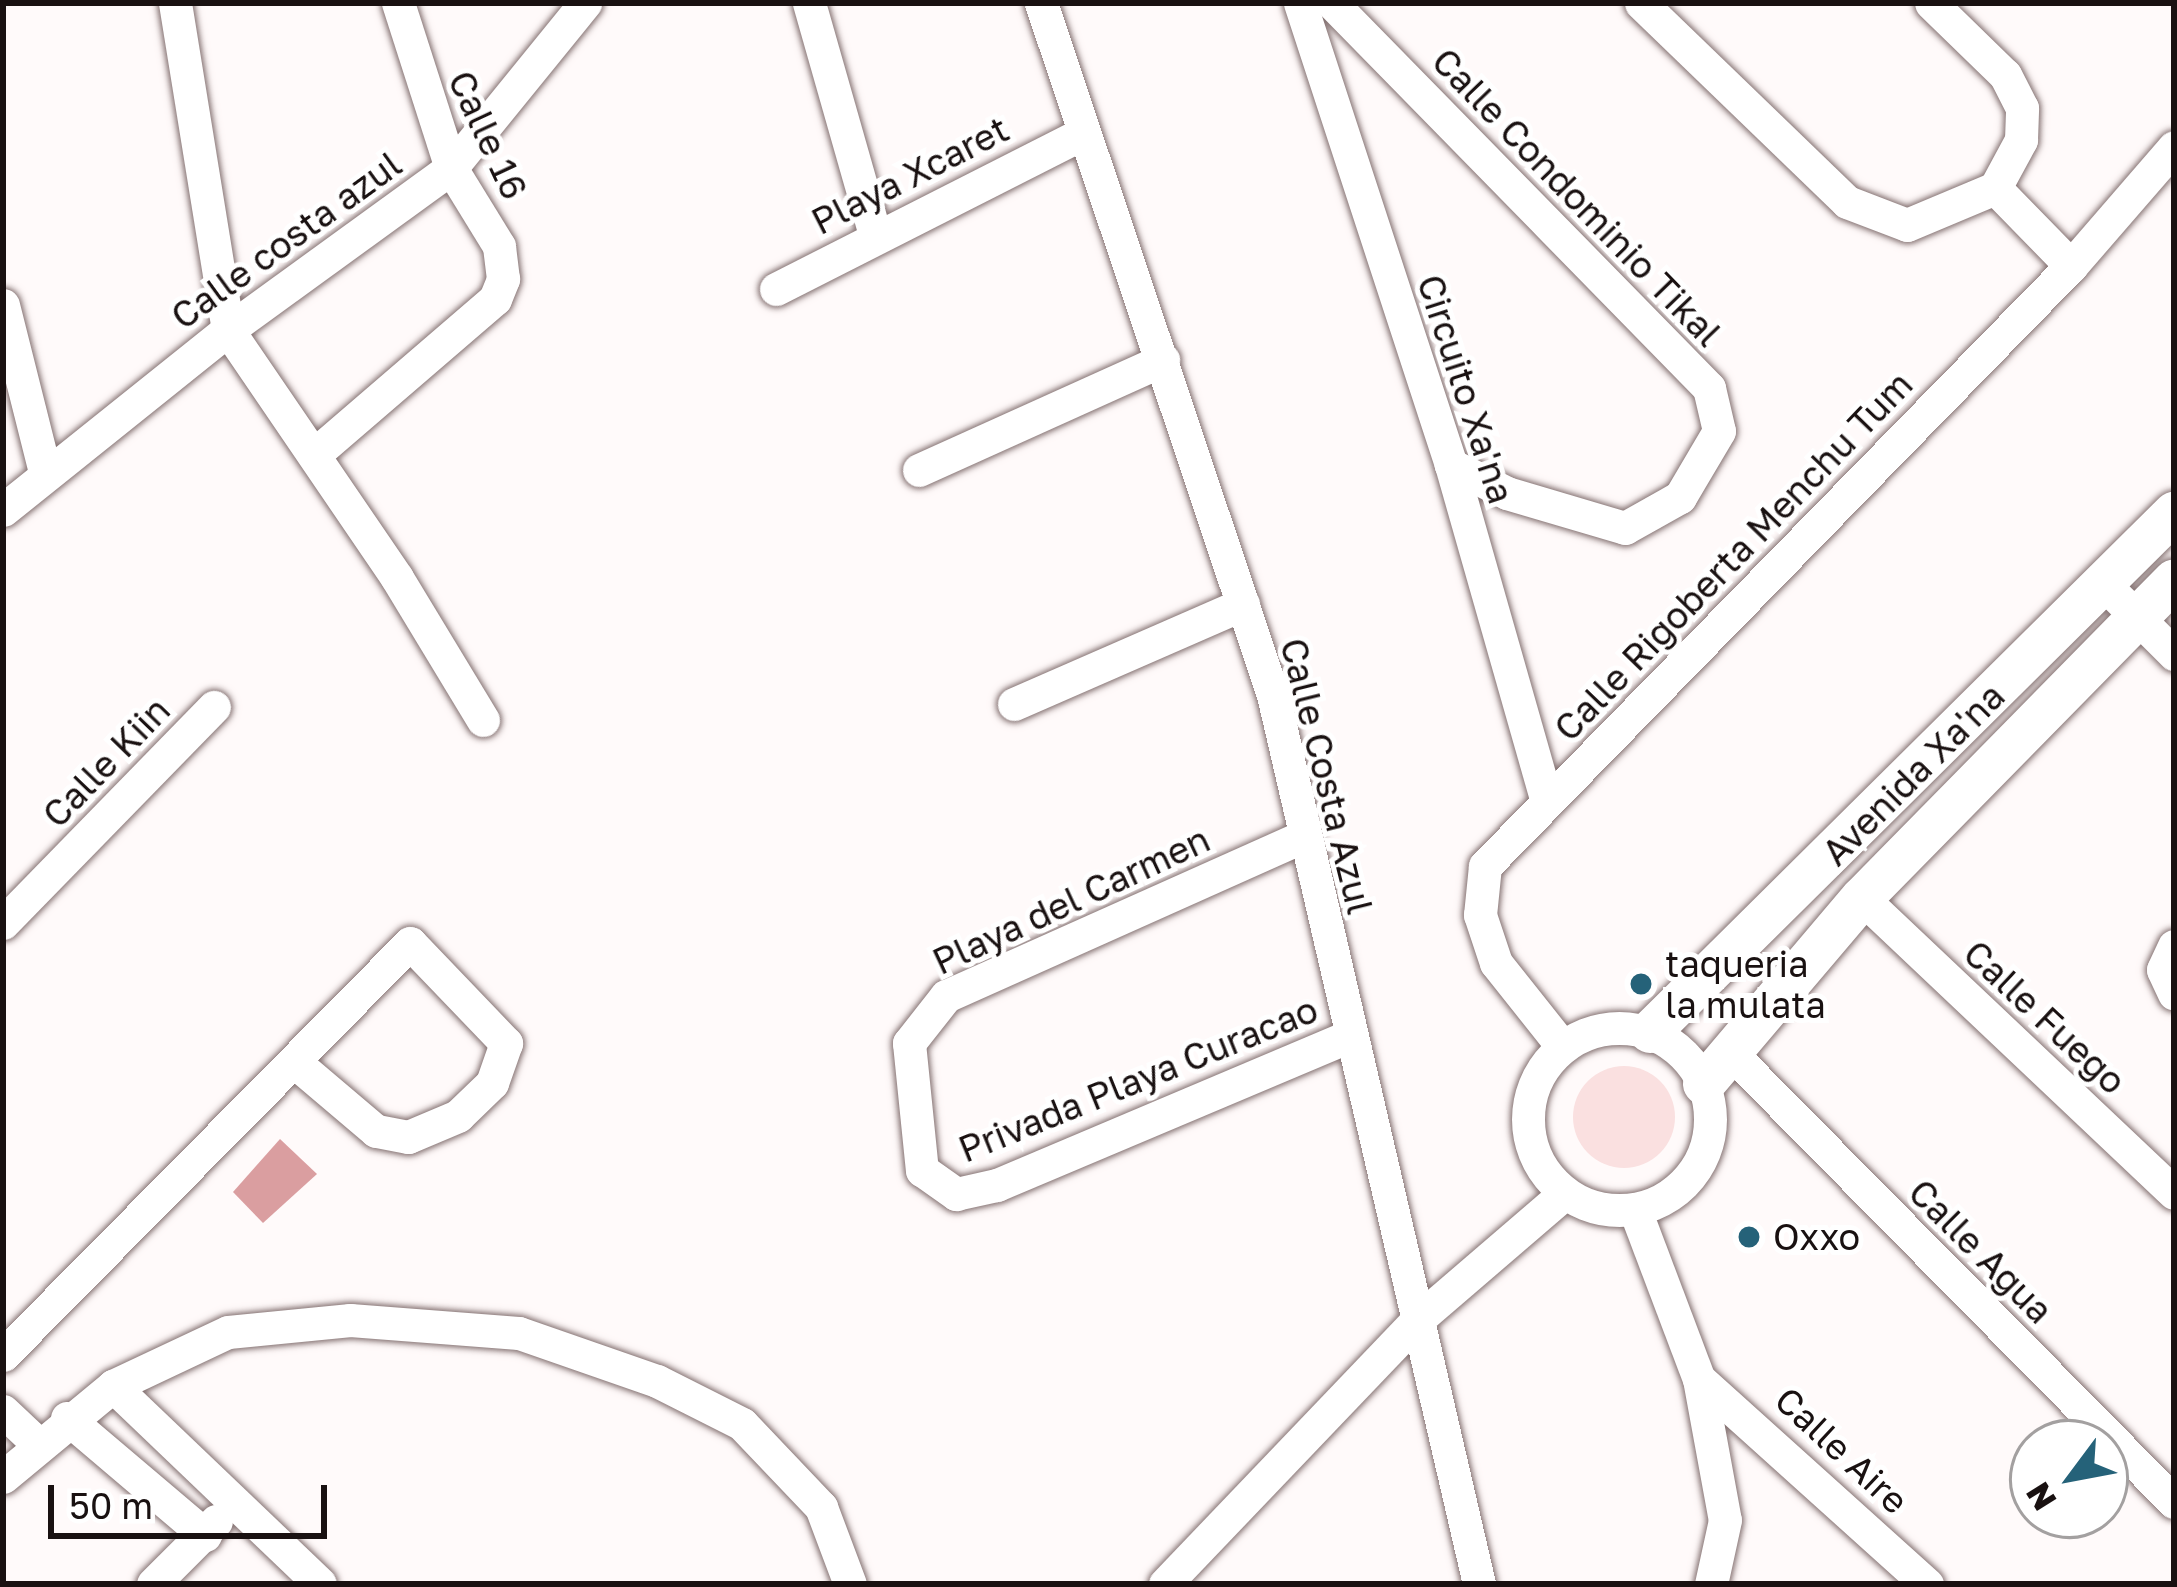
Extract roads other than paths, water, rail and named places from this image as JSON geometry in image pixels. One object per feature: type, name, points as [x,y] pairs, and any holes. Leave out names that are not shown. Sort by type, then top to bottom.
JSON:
[{"type":"street","points":[[175,3],[228,330],[316,453],[483,720]]},
{"type":"street","name":"Calle 16","points":[[316,453],[495,299],[499,246],[452,168],[398,3]]},
{"type":"street","name":"Calle costa azul","points":[[3,510],[228,330],[452,168],[585,3]]},
{"type":"street","points":[[809,3],[874,233]]},
{"type":"street","name":"Calle Costa Azul","points":[[1041,3],[1081,134],[1163,360],[1243,604],[1304,836],[1479,1584]]},
{"type":"street","name":"Circuito Xa'na","points":[[1300,3],[1451,465],[1547,802]]},
{"type":"street","name":"Calle Condominio Tikal","points":[[1332,3],[1709,388],[1719,431],[1681,497],[1625,528],[1508,493],[1451,465]]},
{"type":"street","points":[[1641,3],[1847,202],[1907,225],[1995,188],[2021,140],[2022,108],[2005,75],[1931,3]]},
{"type":"street","name":"Playa Xcaret","points":[[776,290],[874,233],[1081,134]]},
{"type":"street","name":"Calle Rigoberta Menchu Tum","points":[[1562,1046],[1496,963],[1480,915],[1484,866],[2071,266],[2174,147]]},
{"type":"street","points":[[1995,188],[2071,266]]},
{"type":"street","points":[[3,305],[45,472]]},
{"type":"street","points":[[919,470],[1163,360]]},
{"type":"street","name":"Avenida Xa'na","points":[[1650,1032],[2174,513]]},
{"type":"street","name":"Avenida Xa'na","points":[[1718,1069],[1862,898],[2174,580]]},
{"type":"street","points":[[2104,586],[2174,654]]},
{"type":"street","points":[[1014,704],[1243,604]]},
{"type":"street","name":"Calle Kiin","points":[[3,923],[214,706]]},
{"type":"street","name":"Playa del Carmen","points":[[956,1194],[922,1170],[909,1043],[923,1018],[946,996],[1304,836]]},
{"type":"street","name":"Calle Fuego","points":[[1862,898],[2174,1192]]},
{"type":"street","points":[[3,1355],[410,944],[506,1043],[492,1083],[434,1130],[392,1138],[296,1064]]},
{"type":"street","points":[[2174,946],[2163,970],[2174,994]]},
{"type":"street","points":[[1620,1027],[1650,1032],[1718,1069],[1709,1137],[1700,1163],[1660,1201],[1634,1210],[1610,1210],[1565,1193],[1535,1153],[1528,1103],[1540,1072],[1562,1046],[1620,1027]]},
{"type":"street","name":"Privada Playa Curacao","points":[[956,1194],[998,1186],[1348,1037]]},
{"type":"street","name":"Calle Agua","points":[[1718,1069],[2174,1502]]},
{"type":"street","points":[[1166,1584],[1415,1321],[1565,1193]]},
{"type":"street","points":[[1634,1210],[1699,1378],[1725,1520],[1711,1584]]},
{"type":"street","points":[[3,1477],[67,1418],[113,1386],[228,1332],[350,1320],[520,1333],[657,1381],[742,1424],[821,1507],[850,1584]]},
{"type":"street","name":"Calle Aire","points":[[1699,1378],[1927,1584]]},
{"type":"street","points":[[113,1386],[320,1584]]},
{"type":"street","points":[[3,1411],[37,1443]]},
{"type":"street","points":[[67,1418],[205,1535]]},
{"type":"street","points":[[153,1584],[233,1502]]},
{"type":"place","name":"taqueria la mulata","points":[[1641,984]]},
{"type":"place","name":"Oxxo","points":[[1749,1237]]}]
